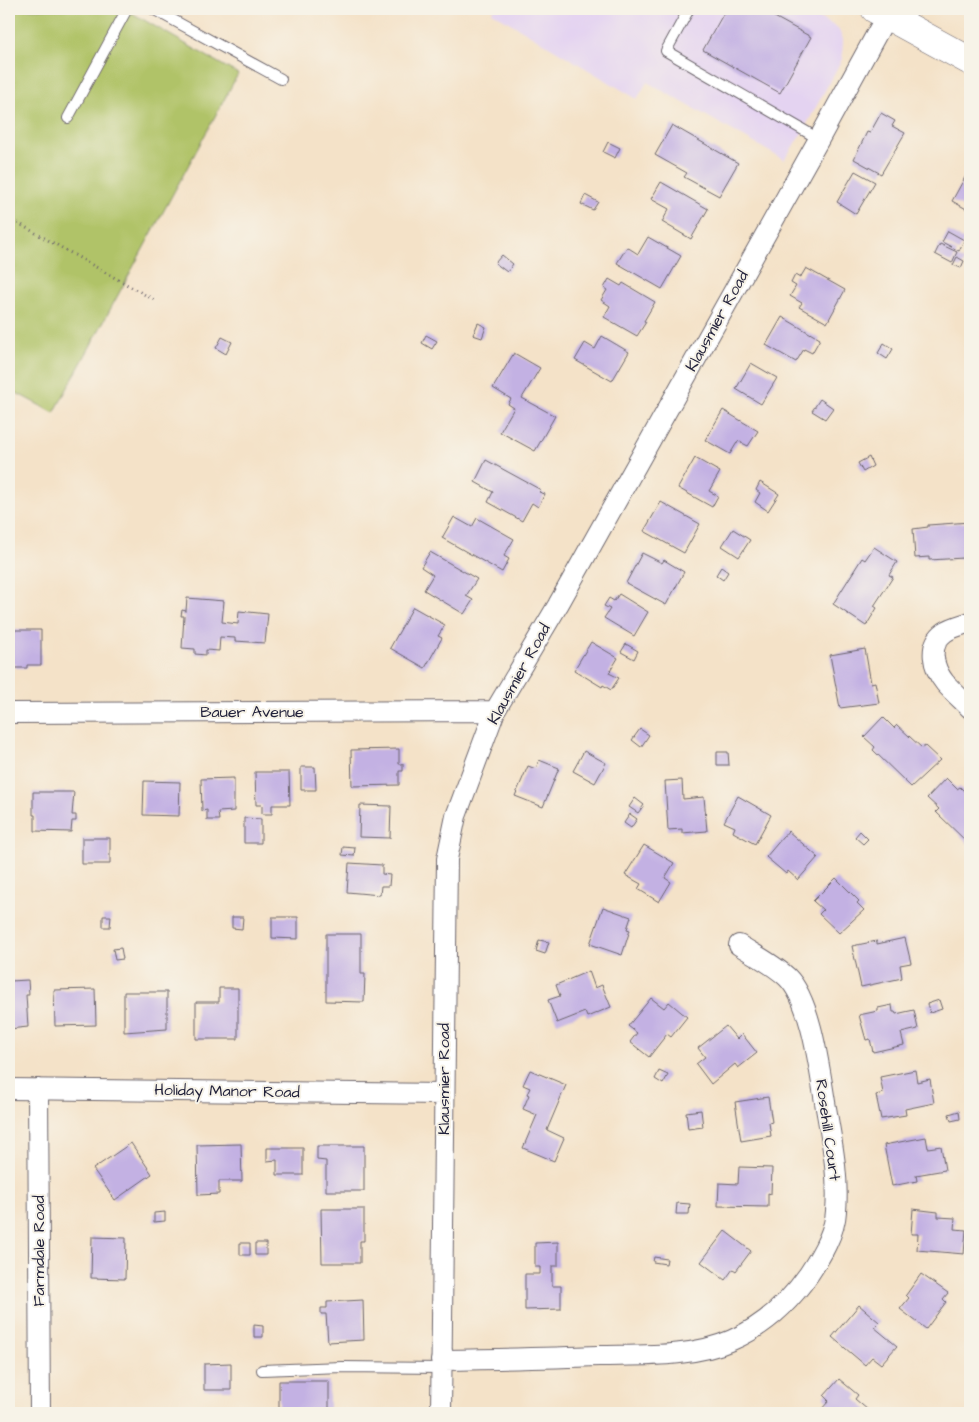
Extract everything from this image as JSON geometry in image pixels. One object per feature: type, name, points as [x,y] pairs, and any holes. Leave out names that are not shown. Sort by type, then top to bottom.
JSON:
[{"type":"highway","points":[[883,11],[970,61]]},
{"type":"street","name":"Klausmier Road","points":[[441,1413],[447,860],[456,816],[495,711],[558,605],[819,139],[883,11]]},
{"type":"street","points":[[970,622],[944,633],[936,641],[933,652],[937,670],[945,683],[970,708]]},
{"type":"street","name":"Bauer Avenue","points":[[9,713],[495,711]]},
{"type":"street","name":"Rosehill Court","points":[[442,1364],[666,1355],[708,1348],[754,1330],[796,1293],[818,1261],[828,1239],[836,1213],[836,1172],[829,1123],[817,1059],[804,1005],[788,978],[771,964],[739,946]]},
{"type":"street","name":"Holiday Manor Road","points":[[9,1089],[444,1094]]},
{"type":"street","name":"Farmdale Road","points":[[38,1089],[40,1413]]},
{"type":"lane","points":[[68,118],[127,9]]},
{"type":"lane","points":[[153,9],[281,79]]},
{"type":"lane","points":[[690,9],[666,51],[819,139]]},
{"type":"lane","points":[[262,1370],[442,1364]]},
{"type":"path","points":[[9,218],[156,301]]},
{"type":"shaded area","points":[[494,9],[803,9],[838,28],[843,40],[842,59],[802,133],[784,160],[647,82],[637,99],[492,12]]},
{"type":"green space","points":[[9,9],[125,9],[238,74],[54,413],[9,389]]},
{"type":"building","points":[[726,9],[760,9],[811,37],[780,93],[703,50]]},
{"type":"building","points":[[881,113],[895,121],[892,126],[905,133],[881,174],[854,159],[867,132],[870,133]]},
{"type":"building","points":[[672,125],[738,163],[719,196],[684,177],[687,173],[655,155]]},
{"type":"building","points":[[608,142],[620,148],[615,158],[603,152]]},
{"type":"building","points":[[855,171],[875,182],[856,214],[837,202]]},
{"type":"building","points":[[970,171],[970,211],[952,201]]},
{"type":"building","points":[[661,182],[708,209],[691,239],[662,222],[669,209],[651,199]]},
{"type":"building","points":[[585,195],[598,202],[593,210],[581,204]]},
{"type":"building","points":[[948,231],[964,240],[959,251],[942,242]]},
{"type":"building","points":[[648,237],[681,256],[662,289],[617,263],[627,247],[638,254]]},
{"type":"building","points":[[940,244],[957,252],[952,263],[935,254]]},
{"type":"building","points":[[502,255],[513,264],[507,272],[495,263]]},
{"type":"building","points":[[957,257],[964,261],[961,268],[953,265]]},
{"type":"building","points":[[806,268],[845,290],[827,323],[799,307],[802,303],[790,296],[796,286],[791,283],[795,275],[800,278]]},
{"type":"building","points":[[609,279],[621,286],[623,283],[655,302],[637,336],[604,317],[610,306],[601,300],[607,290],[604,288]]},
{"type":"building","points":[[782,317],[820,339],[812,353],[804,349],[796,362],[766,345]]},
{"type":"building","points":[[478,323],[486,327],[482,338],[473,335]]},
{"type":"building","points":[[426,335],[437,341],[432,349],[422,343]]},
{"type":"building","points":[[602,336],[629,352],[612,381],[575,360],[585,343],[595,349]]},
{"type":"building","points":[[222,337],[232,342],[226,354],[216,348]]},
{"type":"building","points":[[884,343],[893,349],[887,359],[878,353]]},
{"type":"building","points":[[514,353],[540,368],[522,398],[555,416],[535,451],[500,432],[514,408],[508,404],[511,399],[493,388]]},
{"type":"building","points":[[751,363],[777,378],[761,404],[736,389]]},
{"type":"building","points":[[820,399],[833,408],[825,419],[812,411]]},
{"type":"building","points":[[723,410],[758,431],[748,446],[738,441],[730,454],[705,440]]},
{"type":"building","points":[[869,457],[873,466],[863,472],[858,463]]},
{"type":"building","points":[[695,458],[720,472],[709,491],[718,496],[712,507],[678,488]]},
{"type":"building","points":[[486,460],[545,494],[538,507],[532,503],[522,521],[488,502],[493,492],[475,482]]},
{"type":"building","points":[[760,482],[779,494],[768,511],[755,502],[760,493],[756,490]]},
{"type":"building","points":[[661,502],[700,524],[684,553],[644,531]]},
{"type":"building","points":[[454,517],[472,527],[477,518],[514,539],[504,556],[509,559],[502,572],[442,538]]},
{"type":"building","points":[[970,522],[970,561],[964,562],[964,558],[929,560],[929,557],[915,558],[913,529],[928,527],[928,525]]},
{"type":"building","points":[[733,529],[750,540],[739,557],[722,546]]},
{"type":"building","points":[[874,547],[897,562],[889,575],[893,577],[874,606],[877,608],[866,626],[833,604],[862,558],[865,560]]},
{"type":"building","points":[[430,552],[477,579],[466,596],[473,600],[464,614],[424,590],[433,575],[421,567]]},
{"type":"building","points":[[642,553],[662,563],[664,560],[684,572],[666,605],[626,583]]},
{"type":"building","points":[[721,567],[728,572],[723,580],[716,575]]},
{"type":"building","points":[[619,594],[648,612],[634,636],[604,618],[610,609],[604,606],[609,598],[614,601]]},
{"type":"building","points":[[187,598],[224,601],[222,622],[238,624],[239,611],[268,614],[265,643],[235,641],[235,638],[220,637],[219,651],[206,650],[206,655],[195,654],[195,649],[182,648],[184,616],[181,616],[182,610],[186,611]]},
{"type":"building","points":[[413,607],[445,625],[438,636],[442,638],[425,668],[390,648]]},
{"type":"building","points":[[9,630],[41,630],[41,665],[27,665],[27,668],[15,668],[15,664],[9,664]]},
{"type":"building","points":[[591,642],[618,658],[609,673],[619,678],[611,690],[603,685],[602,687],[574,670]]},
{"type":"building","points":[[626,644],[638,651],[634,659],[621,652]]},
{"type":"building","points":[[865,649],[871,683],[875,682],[879,703],[840,708],[830,655]]},
{"type":"building","points":[[883,717],[894,728],[897,725],[922,748],[925,746],[940,760],[911,787],[873,750],[875,747],[864,737]]},
{"type":"building","points":[[640,729],[649,735],[641,747],[632,740]]},
{"type":"building","points":[[399,749],[399,764],[403,764],[403,771],[399,771],[399,785],[352,786],[351,750]]},
{"type":"building","points":[[584,751],[606,763],[595,783],[573,771]]},
{"type":"building","points":[[717,752],[728,752],[729,765],[717,765]]},
{"type":"building","points":[[539,760],[559,768],[543,807],[515,796],[528,766],[536,769]]},
{"type":"building","points":[[301,767],[315,767],[316,790],[301,790]]},
{"type":"building","points":[[255,772],[289,772],[290,805],[272,805],[272,814],[262,814],[262,805],[256,805]]},
{"type":"building","points":[[234,778],[234,811],[218,812],[219,820],[207,820],[207,810],[202,811],[201,779]]},
{"type":"building","points":[[946,778],[957,789],[960,787],[970,797],[970,845],[936,812],[939,809],[927,798]]},
{"type":"building","points":[[682,780],[683,799],[704,797],[707,831],[682,833],[682,829],[668,830],[665,781]]},
{"type":"building","points":[[144,781],[180,782],[179,816],[143,815]]},
{"type":"building","points":[[33,792],[74,792],[72,815],[76,815],[76,821],[72,821],[71,832],[35,831]]},
{"type":"building","points":[[738,796],[771,815],[755,844],[733,832],[735,827],[724,822]]},
{"type":"building","points":[[635,798],[644,805],[638,813],[629,807]]},
{"type":"building","points":[[360,805],[391,806],[390,838],[359,837]]},
{"type":"building","points":[[630,814],[637,819],[631,828],[624,823]]},
{"type":"building","points":[[244,818],[261,819],[261,843],[244,843]]},
{"type":"building","points":[[788,831],[818,857],[798,880],[788,871],[786,874],[766,857]]},
{"type":"building","points":[[860,831],[868,839],[863,844],[855,837]]},
{"type":"building","points":[[82,838],[110,838],[110,864],[82,864]]},
{"type":"building","points":[[644,845],[674,863],[665,878],[671,882],[659,902],[638,889],[641,884],[625,875]]},
{"type":"building","points":[[343,847],[355,848],[354,856],[342,855]]},
{"type":"building","points":[[349,863],[382,865],[382,874],[390,875],[389,886],[381,886],[380,895],[347,892]]},
{"type":"building","points":[[836,878],[859,901],[857,903],[864,910],[839,933],[819,914],[823,910],[813,901]]},
{"type":"building","points":[[603,907],[631,917],[627,929],[630,930],[622,955],[590,944]]},
{"type":"building","points":[[103,916],[111,916],[110,927],[103,927]]},
{"type":"building","points":[[232,917],[243,917],[242,929],[232,928]]},
{"type":"building","points":[[272,917],[298,917],[298,939],[272,938]]},
{"type":"building","points":[[326,934],[361,934],[361,974],[365,974],[364,1002],[326,1001]]},
{"type":"building","points":[[905,938],[911,963],[900,965],[902,978],[861,987],[852,946],[877,941],[877,944]]},
{"type":"building","points":[[539,940],[549,942],[545,954],[536,951]]},
{"type":"building","points":[[121,948],[123,959],[115,960],[113,949]]},
{"type":"building","points":[[589,971],[595,988],[602,985],[611,1007],[587,1017],[585,1012],[557,1023],[548,1000],[560,996],[556,985]]},
{"type":"building","points":[[28,980],[29,995],[26,995],[28,1027],[9,1029],[10,981]]},
{"type":"building","points":[[219,988],[238,988],[238,1039],[196,1039],[196,1002],[219,1002]]},
{"type":"building","points":[[95,989],[96,1025],[55,1026],[54,990]]},
{"type":"building","points":[[124,992],[167,992],[167,1029],[124,1032]]},
{"type":"building","points":[[651,998],[664,1008],[669,1002],[687,1017],[671,1037],[667,1034],[649,1057],[630,1042],[637,1033],[628,1026]]},
{"type":"building","points":[[939,1000],[942,1009],[930,1013],[927,1004]]},
{"type":"building","points":[[892,1005],[893,1012],[896,1014],[914,1010],[918,1029],[901,1033],[904,1045],[873,1052],[870,1039],[866,1040],[859,1015],[878,1011],[878,1008]]},
{"type":"building","points":[[726,1026],[737,1039],[742,1034],[757,1053],[738,1068],[735,1064],[711,1084],[696,1064],[705,1057],[698,1048]]},
{"type":"building","points":[[530,1070],[566,1085],[547,1130],[564,1138],[554,1161],[523,1148],[537,1115],[523,1109],[530,1088],[523,1085]]},
{"type":"building","points":[[915,1070],[917,1082],[930,1079],[934,1103],[905,1109],[906,1115],[881,1119],[876,1095],[883,1093],[880,1077]]},
{"type":"building","points":[[659,1071],[668,1075],[663,1084],[655,1079]]},
{"type":"building","points":[[768,1097],[772,1122],[769,1123],[771,1136],[741,1141],[735,1102]]},
{"type":"building","points":[[701,1110],[703,1127],[688,1129],[686,1112]]},
{"type":"building","points":[[959,1111],[960,1119],[951,1121],[949,1114]]},
{"type":"building","points":[[926,1137],[928,1148],[941,1146],[945,1170],[916,1175],[917,1181],[892,1186],[884,1145]]},
{"type":"building","points":[[131,1143],[152,1174],[115,1200],[93,1169]]},
{"type":"building","points":[[241,1144],[242,1181],[219,1181],[219,1194],[198,1195],[197,1145]]},
{"type":"building","points":[[317,1146],[364,1146],[364,1191],[326,1191],[326,1161],[317,1160]]},
{"type":"building","points":[[267,1148],[303,1148],[303,1175],[277,1175],[277,1160],[267,1161]]},
{"type":"building","points":[[739,1167],[772,1168],[771,1194],[768,1193],[768,1207],[718,1206],[719,1183],[738,1184]]},
{"type":"building","points":[[677,1203],[690,1204],[689,1214],[676,1214]]},
{"type":"building","points":[[321,1209],[364,1209],[364,1241],[360,1241],[360,1263],[322,1263]]},
{"type":"building","points":[[913,1209],[938,1212],[938,1217],[955,1218],[954,1229],[966,1230],[964,1254],[917,1250],[918,1234],[911,1234]]},
{"type":"building","points":[[165,1212],[165,1221],[154,1222],[154,1213]]},
{"type":"building","points":[[725,1231],[751,1251],[736,1271],[733,1269],[725,1280],[701,1262]]},
{"type":"building","points":[[92,1237],[126,1238],[125,1279],[91,1278]]},
{"type":"building","points":[[558,1242],[558,1266],[552,1266],[552,1286],[561,1286],[561,1309],[525,1310],[525,1274],[540,1274],[540,1267],[535,1267],[535,1243]]},
{"type":"building","points":[[240,1243],[250,1243],[250,1255],[240,1255]]},
{"type":"building","points":[[255,1243],[266,1243],[266,1255],[255,1255]]},
{"type":"building","points":[[654,1257],[667,1259],[666,1264],[653,1262]]},
{"type":"building","points":[[921,1274],[948,1293],[943,1299],[946,1302],[926,1329],[900,1309],[909,1298],[906,1295]]},
{"type":"building","points":[[363,1300],[364,1340],[328,1342],[326,1314],[321,1314],[321,1308],[327,1308],[327,1302]]},
{"type":"building","points":[[859,1305],[879,1322],[874,1327],[897,1346],[881,1364],[872,1357],[865,1365],[832,1337]]},
{"type":"building","points":[[254,1325],[263,1326],[263,1337],[254,1337]]},
{"type":"building","points":[[231,1363],[231,1390],[204,1390],[204,1364]]},
{"type":"building","points":[[839,1379],[858,1395],[855,1399],[868,1410],[865,1413],[818,1413],[829,1401],[824,1396]]},
{"type":"building","points":[[279,1381],[329,1381],[329,1413],[279,1413]]},
{"type":"building","points":[[664,1411],[699,1411],[699,1413],[664,1413]]}]
